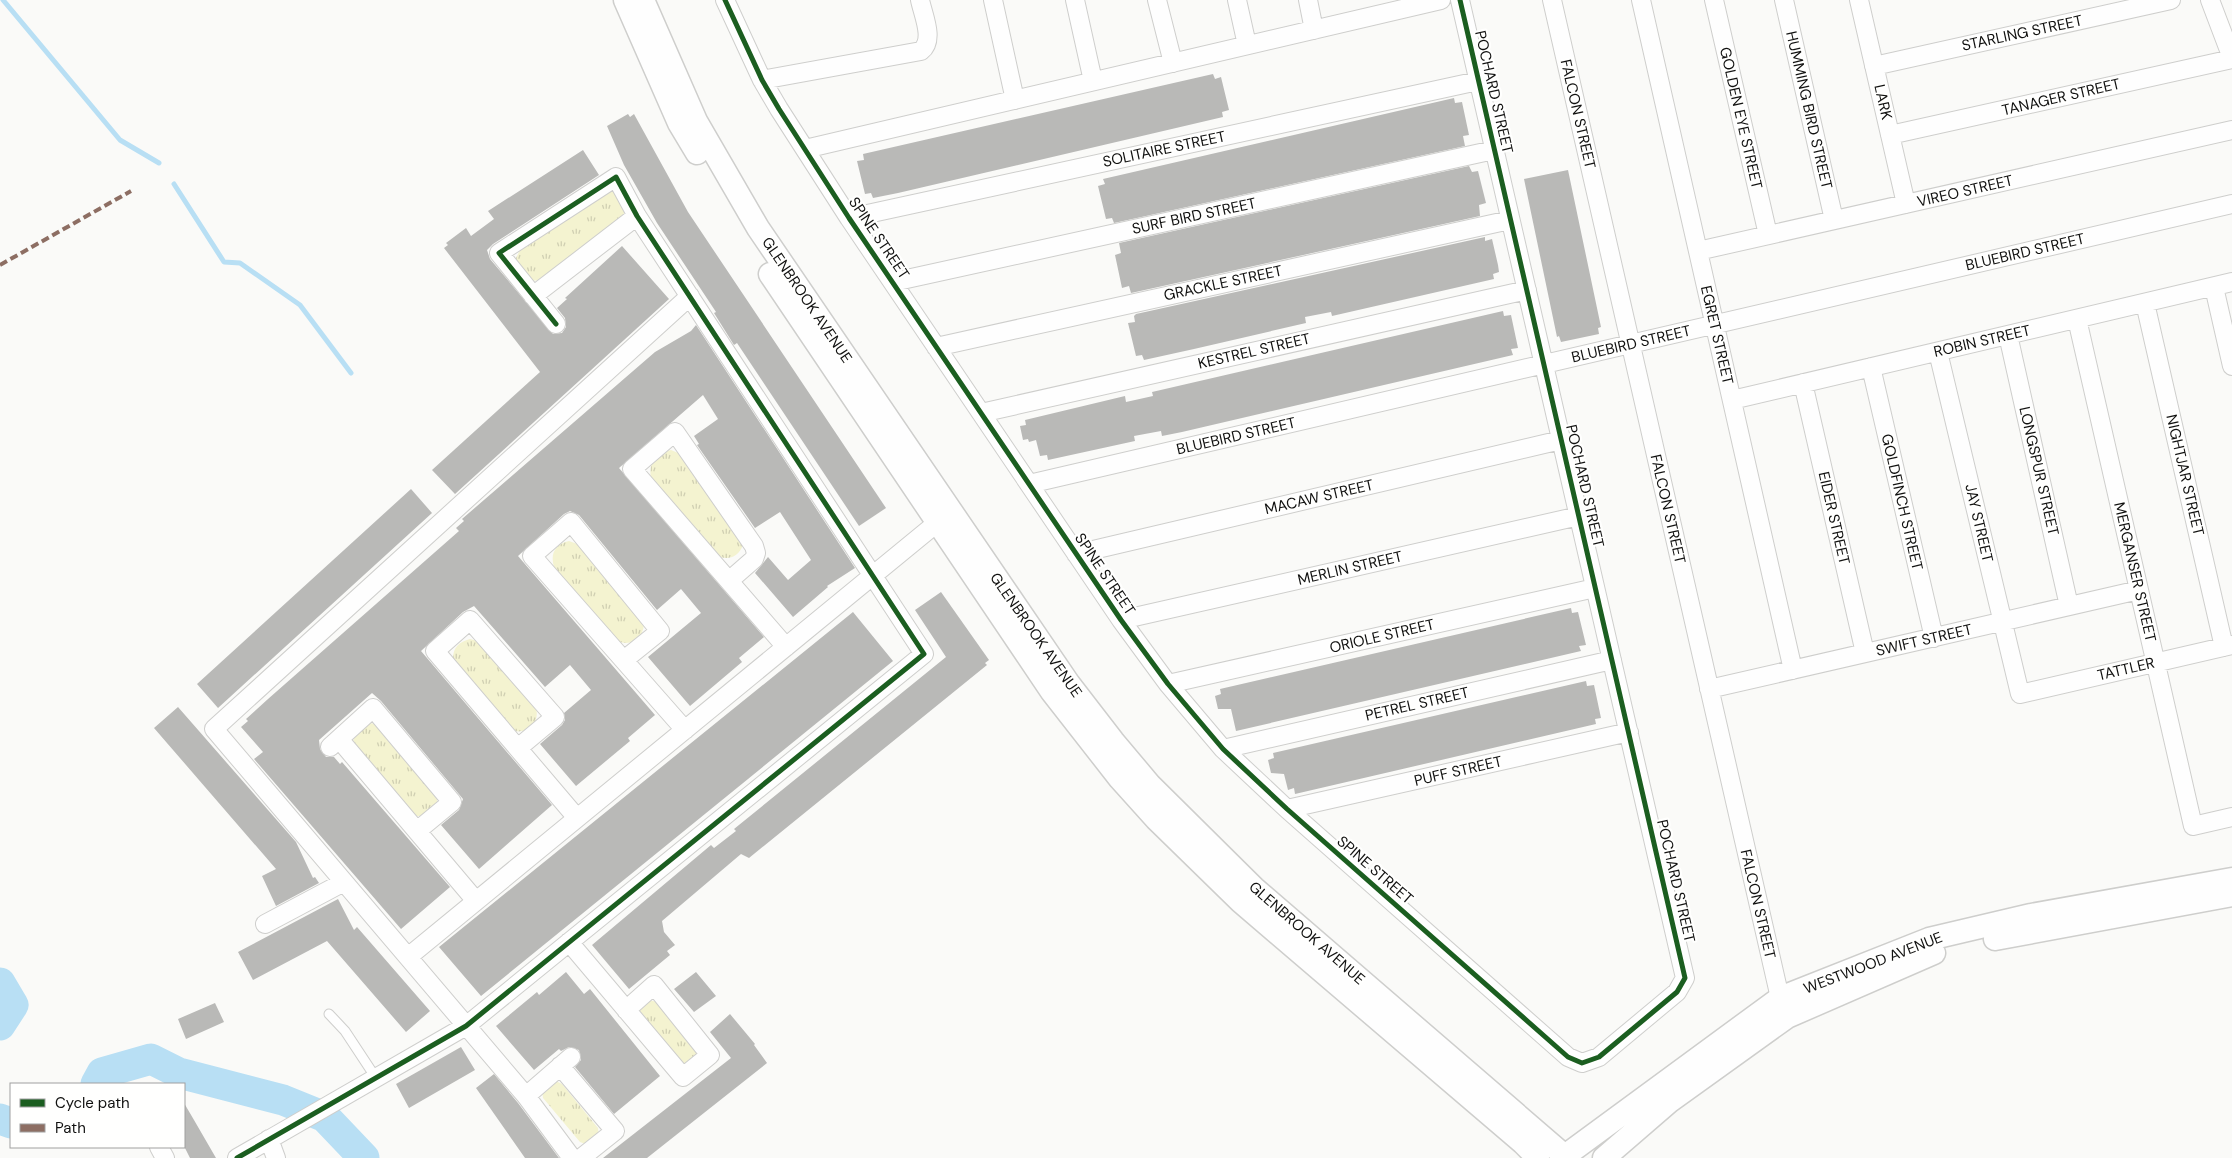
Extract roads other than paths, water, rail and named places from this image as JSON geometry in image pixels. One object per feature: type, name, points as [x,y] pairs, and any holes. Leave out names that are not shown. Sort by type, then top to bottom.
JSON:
[{"type":"street","name":"GLENBROOK AVENUE","points":[[625,0],[680,123],[744,236],[1052,692],[1102,757],[1156,819],[1240,902],[1524,1143],[1538,1158]]},
{"type":"street","name":"GLENBROOK AVENUE","points":[[643,0],[696,121],[758,228],[1070,684],[1113,741],[1182,818],[1254,888],[1564,1157]]},
{"type":"street","name":"SPINE STREET","points":[[725,0],[762,80],[849,218],[1121,620],[1168,684],[1223,749],[1287,809],[1568,1057],[1582,1063]]},
{"type":"street","points":[[762,80],[921,51],[927,47],[929,38],[920,0]]},
{"type":"street","points":[[993,0],[1015,100]]},
{"type":"street","points":[[1075,0],[1093,81]]},
{"type":"street","points":[[1157,0],[1173,63]]},
{"type":"street","points":[[1237,0],[1247,45]]},
{"type":"street","points":[[1308,0],[1314,30]]},
{"type":"street","points":[[805,149],[1314,30],[1386,6],[1441,0]]},
{"type":"street","name":"POCHARD STREET","points":[[1460,0],[1685,978],[1678,992],[1599,1057],[1582,1063]]},
{"type":"street","name":"FALCON STREET","points":[[1552,0],[1709,690],[1784,1008]]},
{"type":"street","name":"EGRET STREET","points":[[1641,0],[1793,670]]},
{"type":"street","name":"GOLDEN EYE STREET","points":[[1714,0],[1768,235]]},
{"type":"street","name":"HUMMING BIRD STREET","points":[[1784,0],[1834,220]]},
{"type":"street","name":"LARK","points":[[1859,0],[1906,204]]},
{"type":"street","name":"STARLING STREET","points":[[1874,66],[2171,0]]},
{"type":"street","points":[[2210,0],[2232,59]]},
{"type":"street","name":"TANAGER STREET","points":[[1890,135],[2232,59]]},
{"type":"street","name":"SOLITAIRE STREET","points":[[849,218],[1478,81]]},
{"type":"street","name":"VIREO STREET","points":[[1698,251],[2232,130]]},
{"type":"street","name":"SURF BIRD STREET","points":[[893,282],[1494,150]]},
{"type":"street","points":[[237,1158],[466,1026],[924,654],[637,216],[616,177],[499,253],[556,324]]},
{"type":"street","name":"BLUEBIRD STREET","points":[[1029,484],[2232,204]]},
{"type":"street","points":[[533,296],[637,216]]},
{"type":"street","name":"GRACKLE STREET","points":[[936,346],[1510,220]]},
{"type":"street","name":"ROBIN STREET","points":[[1732,400],[2232,282]]},
{"type":"street","points":[[2214,287],[2232,366]]},
{"type":"street","name":"KESTREL STREET","points":[[981,413],[1527,290]]},
{"type":"street","points":[[572,1158],[526,1096],[214,728],[690,296]]},
{"type":"street","name":"NIGHTJAR STREET","points":[[2145,303],[2228,646]]},
{"type":"street","name":"MERGANSER STREET","points":[[2077,319],[2193,826],[2232,817]]},
{"type":"street","name":"LONGSPUR STREET","points":[[2008,335],[2069,606]]},
{"type":"street","name":"JAY STREET","points":[[1938,352],[2020,694]]},
{"type":"street","name":"GOLDFINCH STREET","points":[[1871,367],[1934,638]]},
{"type":"street","name":"EIDER STREET","points":[[1803,383],[1865,653]]},
{"type":"street","points":[[730,580],[754,559],[756,553],[754,546],[675,432],[632,469],[786,647]]},
{"type":"street","name":"MACAW STREET","points":[[1076,554],[1561,440]]},
{"type":"street","name":"MERLIN STREET","points":[[1121,620],[1578,516]]},
{"type":"street","points":[[624,660],[660,631],[571,522],[532,556],[685,730]]},
{"type":"street","points":[[408,957],[938,522]]},
{"type":"street","name":"ORIOLE STREET","points":[[1168,684],[1595,588]]},
{"type":"street","name":"SWIFT STREET","points":[[1709,690],[2139,590]]},
{"type":"street","points":[[518,748],[555,717],[470,620],[435,651],[577,818]]},
{"type":"street","name":"TATTLER","points":[[2020,694],[2228,646]]},
{"type":"street","name":"PETREL STREET","points":[[1223,749],[1612,660]]},
{"type":"street","points":[[417,831],[452,802],[373,708],[335,743],[417,831],[476,901]]},
{"type":"street","name":"PUFF STREET","points":[[1287,809],[1629,732]]},
{"type":"street","name":"WESTWOOD AVENUE","points":[[1564,1157],[1784,1008],[1930,939],[2030,915],[2232,879]]},
{"type":"street","points":[[265,924],[344,882]]},
{"type":"street","name":"WESTWOOD AVENUE","points":[[1604,1158],[1670,1101],[1784,1008],[1934,953],[2020,933],[2171,908],[2232,895]]},
{"type":"street","points":[[569,942],[682,1077],[710,1055],[654,985],[626,1010]]},
{"type":"street","points":[[526,1096],[566,1062],[615,1131],[581,1158]]},
{"type":"street","points":[[269,1139],[276,1158]]},
{"type":"lane","points":[[329,1014],[345,1031],[376,1078]]},
{"type":"waterway","points":[[3,0],[120,140],[159,163]]},
{"type":"waterway","points":[[174,184],[224,262],[240,263],[300,305],[351,373]]},
{"type":"waterway","points":[[0,983],[13,1005],[0,1025]]},
{"type":"waterway","points":[[97,1083],[102,1073],[151,1059],[179,1073],[283,1100],[325,1117],[364,1158]]},
{"type":"waterway","points":[[0,1119],[10,1123]]}]
